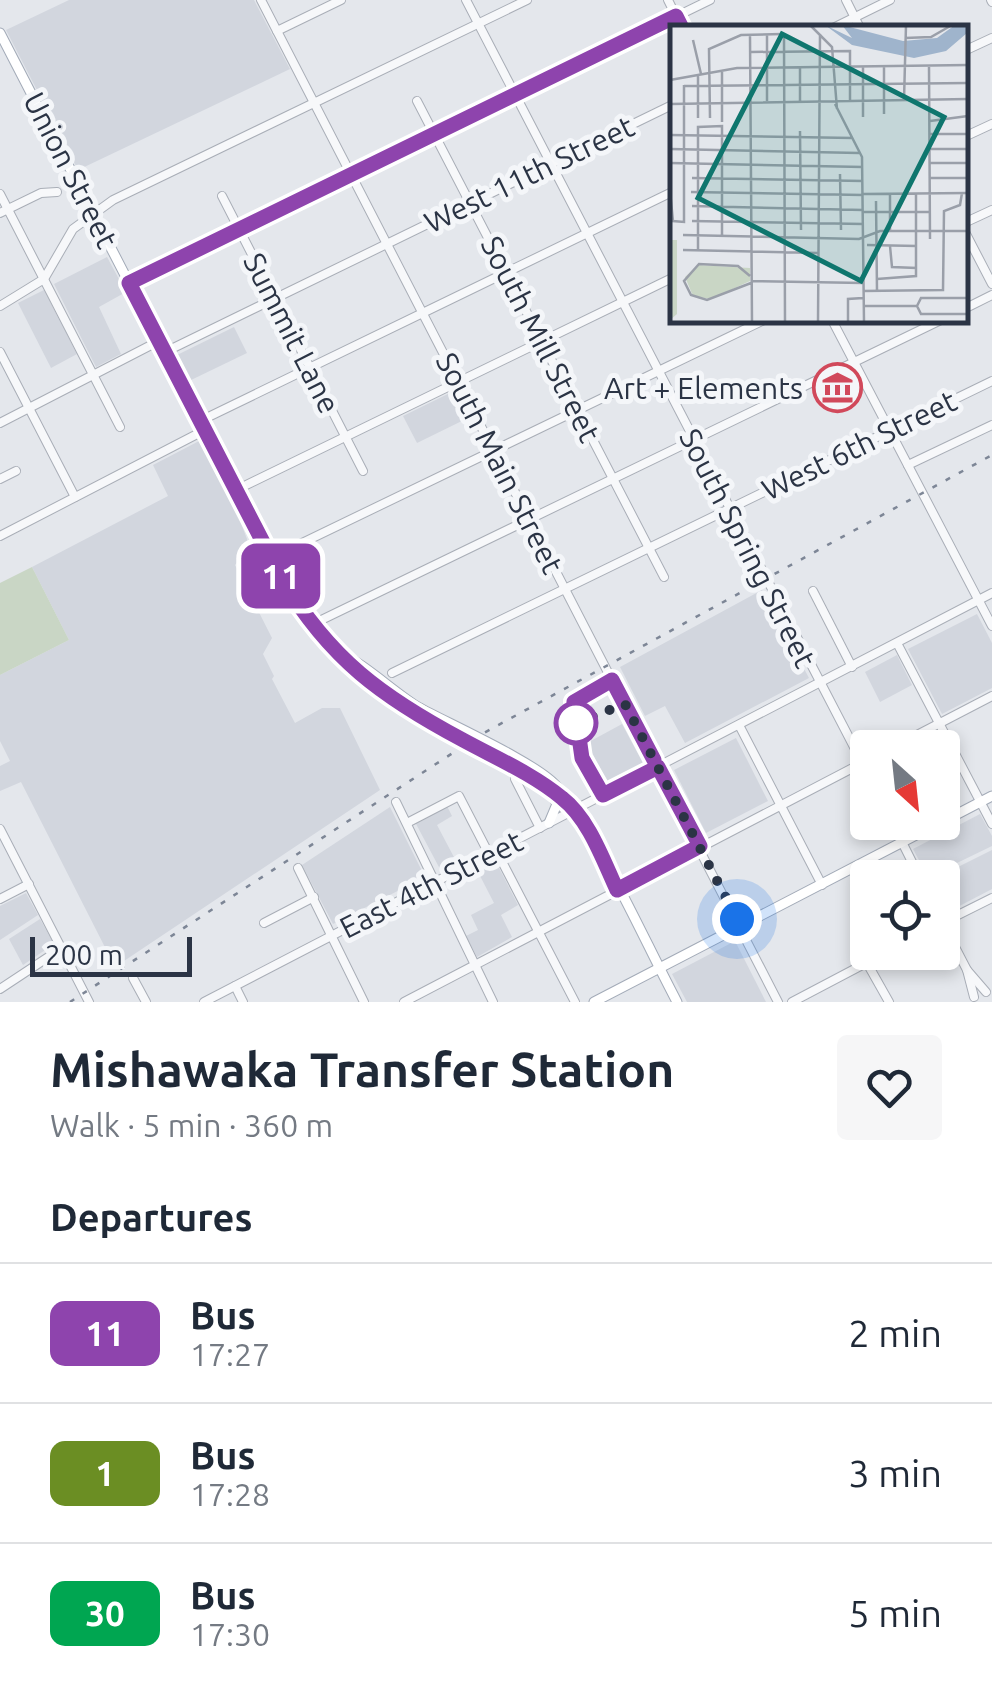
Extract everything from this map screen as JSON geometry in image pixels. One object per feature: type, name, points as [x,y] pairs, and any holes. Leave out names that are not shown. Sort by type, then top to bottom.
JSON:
[{"type":"main road","name":"Union Street","points":[[0,33],[270,558],[313,624],[342,656]]},
{"type":"main road","points":[[342,656],[346,664],[394,701],[562,797],[574,810],[677,1002]]},
{"type":"main road","points":[[342,656],[352,658],[410,702],[545,777],[562,797]]},
{"type":"main road","points":[[545,826],[556,804],[548,788]]},
{"type":"main road","points":[[960,813],[992,796]]},
{"type":"main road","points":[[594,1002],[909,840]]},
{"type":"street","name":"South Main Street","points":[[261,0],[778,1002]]},
{"type":"street","points":[[277,31],[342,0]]},
{"type":"street","name":"South Spring Street","points":[[466,0],[819,684],[850,737]]},
{"type":"street","points":[[0,306],[44,279],[68,235],[92,213],[528,0]]},
{"type":"street","points":[[668,0],[680,25]]},
{"type":"street","points":[[129,283],[710,0]]},
{"type":"street","points":[[846,0],[859,25]]},
{"type":"street","points":[[839,25],[890,0]]},
{"type":"street","points":[[967,50],[992,38]]},
{"type":"street","name":"South Mill Street","points":[[417,101],[664,577]]},
{"type":"street","name":"West 11th Street","points":[[164,352],[670,106]]},
{"type":"street","points":[[967,136],[992,124]]},
{"type":"street","points":[[4,211],[41,193],[57,192]]},
{"type":"street","points":[[0,536],[310,368],[670,193]]},
{"type":"street","points":[[0,194],[4,211],[44,279],[120,427]]},
{"type":"street","name":"Summit Lane","points":[[222,196],[363,470]]},
{"type":"street","points":[[967,225],[992,210]]},
{"type":"street","points":[[967,233],[992,284]]},
{"type":"street","points":[[236,490],[670,279]]},
{"type":"street","points":[[967,308],[992,295]]},
{"type":"street","points":[[270,558],[760,322]]},
{"type":"street","points":[[833,322],[992,626]]},
{"type":"street","points":[[313,624],[937,322]]},
{"type":"street","points":[[0,423],[159,341]]},
{"type":"street","points":[[0,352],[75,497]]},
{"type":"street","name":"West 6th Street","points":[[392,673],[992,381]]},
{"type":"street","points":[[908,466],[992,425]]},
{"type":"street","points":[[0,479],[16,471]]},
{"type":"street","points":[[813,590],[852,667]]},
{"type":"street","name":"East 4th Street","points":[[204,1002],[992,593]]},
{"type":"street","points":[[897,643],[992,824]]},
{"type":"street","points":[[926,730],[992,696]]},
{"type":"street","points":[[739,725],[822,884]]},
{"type":"street","points":[[404,1002],[850,770]]},
{"type":"street","points":[[515,779],[545,826]]},
{"type":"street","points":[[407,824],[460,796],[575,1002]]},
{"type":"street","points":[[396,802],[493,1002]]},
{"type":"street","points":[[0,829],[89,1002]]},
{"type":"street","points":[[901,840],[911,860]]},
{"type":"street","points":[[298,868],[364,1002]]},
{"type":"street","points":[[0,899],[28,884]]},
{"type":"street","points":[[264,923],[314,897]]},
{"type":"street","points":[[960,914],[992,898]]},
{"type":"street","points":[[0,988],[62,948]]},
{"type":"street","points":[[960,956],[967,970],[990,994],[972,1000],[967,970]]},
{"type":"street","points":[[792,1002],[854,970]]},
{"type":"street","points":[[871,970],[889,1002]]},
{"type":"street","points":[[133,978],[146,1002]]},
{"type":"street","points":[[235,986],[243,1002]]},
{"type":"shaded area","points":[[69,0],[254,0],[290,69],[78,170],[6,30]]},
{"type":"shaded area","points":[[107,257],[126,292],[99,307],[121,354],[96,367],[54,284]]},
{"type":"shaded area","points":[[44,290],[77,354],[51,368],[18,303]]},
{"type":"shaded area","points":[[234,327],[247,353],[189,381],[177,355]]},
{"type":"shaded area","points":[[456,390],[470,417],[417,443],[403,416]]},
{"type":"shaded area","points":[[201,440],[230,495],[247,539],[245,553],[235,565],[272,638],[263,654],[272,679],[295,723],[322,708],[340,708],[380,790],[115,967],[21,782],[0,791],[0,766],[10,761],[0,741],[0,675],[69,640],[32,567],[168,496],[153,465]]},
{"type":"shaded area","points":[[762,590],[809,678],[685,743],[665,706],[645,716],[620,667]]},
{"type":"shaded area","points":[[977,614],[992,643],[992,688],[942,714],[908,649]]},
{"type":"shaded area","points":[[897,655],[912,685],[880,702],[865,672]]},
{"type":"shaded area","points":[[622,724],[644,765],[608,783],[587,743]]},
{"type":"shaded area","points":[[736,738],[768,801],[706,833],[674,770]]},
{"type":"shaded area","points":[[447,806],[452,816],[437,825],[456,861],[440,869],[415,822]]},
{"type":"shaded area","points":[[390,807],[425,877],[333,924],[302,865]]},
{"type":"shaded area","points":[[980,814],[992,836],[992,846],[960,862],[919,860],[913,849],[930,840],[960,840],[960,824]]},
{"type":"shaded area","points":[[992,850],[992,889],[960,906],[960,866]]},
{"type":"shaded area","points":[[496,862],[518,905],[501,915],[512,937],[477,957],[466,936],[478,930],[471,915],[494,903],[478,872]]},
{"type":"shaded area","points":[[26,893],[38,915],[0,940],[0,906]]},
{"type":"shaded area","points":[[40,919],[54,944],[23,965],[9,939]]},
{"type":"shaded area","points":[[735,941],[766,1002],[687,1002],[672,974]]},
{"type":"green space","points":[[32,567],[69,640],[0,675],[0,583]]},
{"type":"railway","points":[[70,1002],[482,734],[992,455]]},
{"type":"bus line","name":"11","points":[[654,760],[612,680],[574,702],[582,758],[603,795],[658,767],[700,846],[617,890],[582,821],[562,797],[394,701],[346,664],[300,607],[270,558],[129,283],[676,16],[680,25]]},
{"type":"place","name":"Art + Elements","points":[[838,388]]},
{"type":"route","points":[[576,723],[625,704],[737,919]]}]
